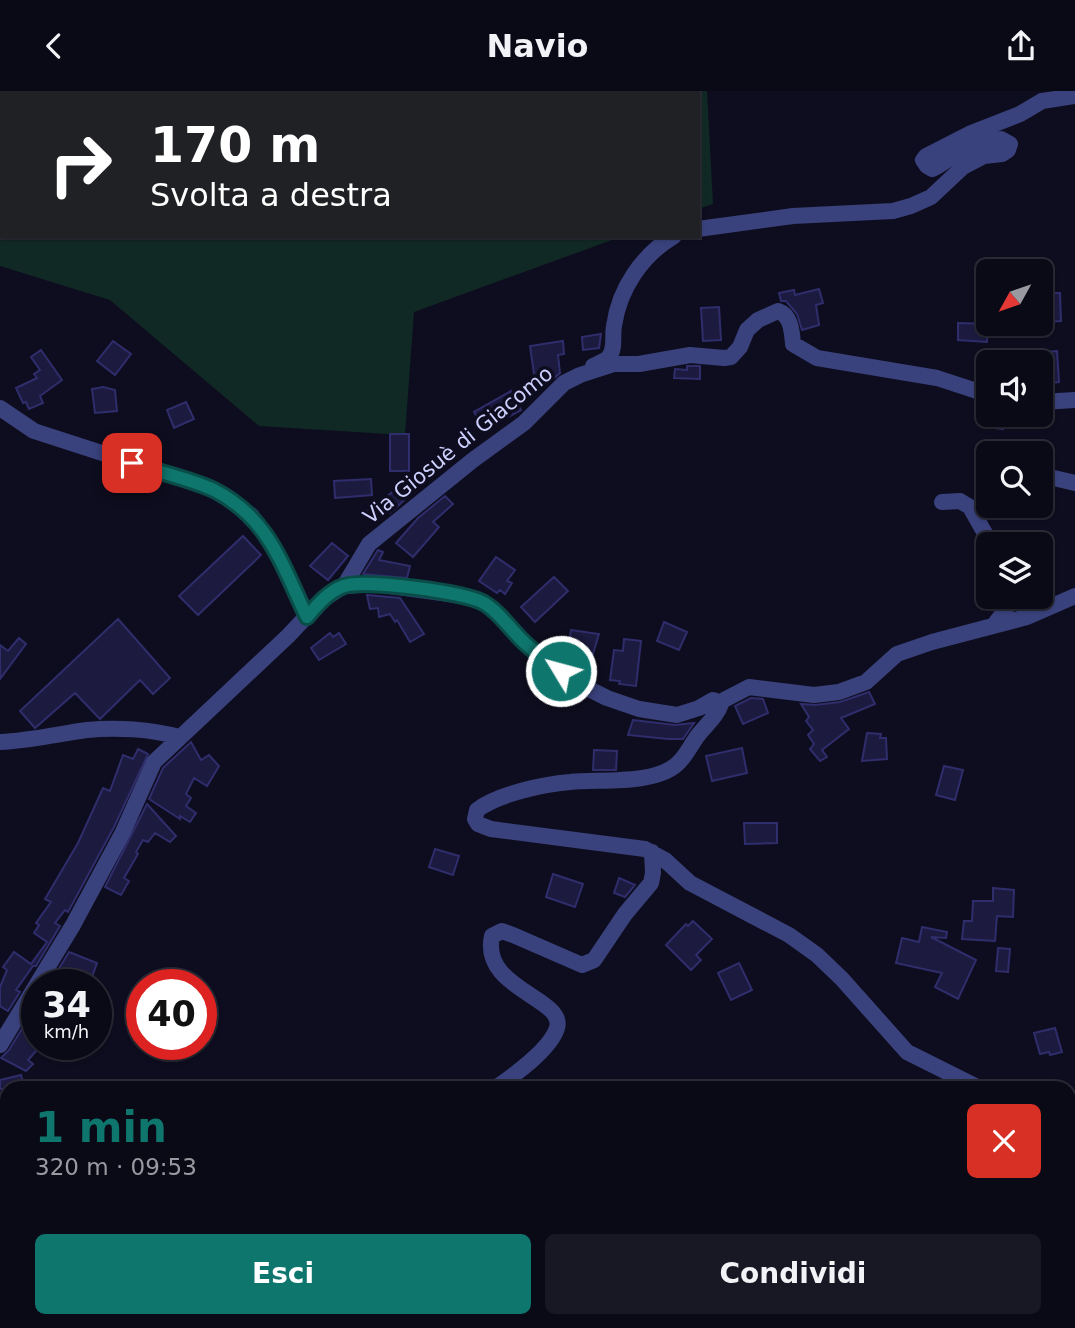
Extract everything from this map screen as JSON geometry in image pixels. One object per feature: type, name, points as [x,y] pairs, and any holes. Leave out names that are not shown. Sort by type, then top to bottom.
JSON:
[{"type":"street","points":[[700,229],[793,216],[893,211],[911,206],[931,197],[962,167],[984,156],[1002,154],[1008,150],[1010,144],[1002,139],[976,146],[954,155],[932,169],[923,160],[926,156],[970,134],[1020,114],[1041,101],[1075,96]]},
{"type":"street","name":"Via Giosuè di Giacomo","points":[[580,375],[608,358],[613,349],[613,327],[621,297],[646,258],[656,247],[671,238]]},
{"type":"street","name":"Via Giosuè di Giacomo","points":[[344,586],[369,544],[524,423],[564,383],[614,364],[639,364],[698,354],[731,357],[740,347],[747,330],[758,320],[778,311],[784,313],[788,319],[793,344],[817,358],[937,379],[976,391]]},
{"type":"street","points":[[1053,401],[1075,400]]},
{"type":"street","points":[[0,408],[34,431],[213,489],[251,515],[273,546],[307,617]]},
{"type":"street","points":[[1053,478],[1075,483]]},
{"type":"street","points":[[942,502],[960,501],[970,507],[984,532]]},
{"type":"street","points":[[0,1045],[123,832],[154,761],[322,600],[344,586],[376,584],[455,595],[484,603],[502,618],[525,644],[577,683],[607,698],[639,709],[677,715],[713,700],[719,702],[750,687],[814,695],[839,692],[866,682],[897,654],[1027,617],[1075,596]]},
{"type":"street","points":[[994,625],[1006,609]]},
{"type":"street","points":[[719,702],[721,704],[716,714],[672,768],[638,778],[546,786],[480,808],[475,814],[478,824],[491,829],[652,852],[690,883],[760,918],[817,955],[907,1052],[965,1081]]},
{"type":"street","points":[[0,742],[89,730],[163,732],[179,737]]},
{"type":"street","points":[[504,1081],[547,1045],[558,1026],[551,1010],[502,976],[492,955],[492,936],[502,932],[582,965],[587,964],[599,955],[625,914],[651,883],[652,852]]},
{"type":"green space","points":[[700,91],[707,91],[713,204],[700,208]]},
{"type":"green space","points":[[0,238],[618,238],[414,312],[405,435],[259,426],[110,300],[0,266]]},
{"type":"building","points":[[819,289],[823,303],[816,305],[819,325],[802,330],[797,314],[786,301],[781,301],[779,293],[794,290],[795,295]]},
{"type":"building","points":[[1054,293],[1060,293],[1061,321],[1054,321]]},
{"type":"building","points":[[719,307],[721,340],[703,341],[701,308]]},
{"type":"building","points":[[958,323],[976,324],[976,336],[987,336],[987,342],[958,340]]},
{"type":"building","points":[[601,334],[599,348],[583,350],[582,337]]},
{"type":"building","points":[[113,341],[131,354],[115,375],[97,361]]},
{"type":"building","points":[[563,341],[564,354],[558,355],[560,373],[553,379],[535,381],[530,346]]},
{"type":"building","points":[[41,350],[62,380],[40,396],[43,403],[29,409],[16,388],[37,378],[34,374],[40,370],[31,357]]},
{"type":"building","points":[[1053,351],[1057,351],[1059,382],[1053,383]]},
{"type":"building","points":[[687,366],[700,366],[700,379],[674,378],[675,369],[687,370]]},
{"type":"building","points":[[103,387],[115,390],[117,411],[95,413],[92,389]]},
{"type":"building","points":[[511,391],[521,410],[484,430],[474,412]]},
{"type":"building","points":[[186,402],[194,419],[174,428],[167,410]]},
{"type":"building","points":[[390,434],[409,434],[409,471],[390,471]]},
{"type":"building","points":[[371,479],[372,495],[335,498],[334,481]]},
{"type":"building","points":[[402,485],[410,495],[390,513],[385,510],[374,523],[366,512]]},
{"type":"building","points":[[445,496],[453,504],[433,522],[439,527],[413,557],[396,543],[418,518]]},
{"type":"building","points":[[243,536],[261,555],[198,615],[179,596]]},
{"type":"building","points":[[332,543],[348,556],[328,580],[310,566]]},
{"type":"building","points":[[378,550],[383,552],[379,560],[410,566],[407,578],[363,574]]},
{"type":"building","points":[[496,557],[515,570],[507,581],[512,583],[505,594],[500,590],[497,593],[479,581]]},
{"type":"building","points":[[554,577],[568,591],[535,622],[521,607]]},
{"type":"building","points":[[367,595],[400,598],[424,634],[410,642],[397,620],[395,622],[390,614],[379,617],[378,608],[370,609]]},
{"type":"building","points":[[118,619],[170,678],[153,694],[140,680],[100,719],[75,693],[35,728],[20,711]]},
{"type":"building","points":[[664,622],[687,632],[679,650],[657,641]]},
{"type":"building","points":[[571,630],[599,634],[592,657],[567,654]]},
{"type":"building","points":[[330,633],[333,637],[339,633],[346,644],[319,660],[311,648]]},
{"type":"building","points":[[19,638],[26,644],[0,679],[0,645],[8,651]]},
{"type":"building","points":[[624,639],[641,641],[636,686],[610,680],[614,650],[623,651]]},
{"type":"building","points":[[869,692],[875,704],[841,718],[849,729],[822,750],[827,757],[820,761],[810,749],[814,744],[808,735],[813,730],[806,721],[809,717],[801,704],[840,702]]},
{"type":"building","points":[[751,698],[763,699],[768,713],[743,724],[735,706]]},
{"type":"building","points":[[633,720],[675,725],[694,723],[683,739],[668,739],[628,735]]},
{"type":"building","points":[[867,733],[881,734],[880,738],[886,738],[887,759],[862,761]]},
{"type":"building","points":[[191,742],[201,760],[209,755],[219,766],[207,786],[194,778],[186,794],[191,798],[186,806],[196,813],[190,822],[180,816],[180,819],[149,799],[163,768]]},
{"type":"building","points":[[742,748],[747,773],[712,781],[706,756]]},
{"type":"building","points":[[138,749],[148,754],[114,827],[68,912],[65,910],[55,923],[60,926],[36,966],[21,969],[21,983],[16,990],[20,992],[8,1011],[0,1006],[0,987],[7,970],[3,967],[14,952],[31,964],[47,942],[34,933],[39,925],[36,923],[51,902],[45,899],[78,843],[103,788],[110,791],[123,755],[133,759]]},
{"type":"building","points":[[594,750],[617,751],[616,770],[593,770]]},
{"type":"building","points":[[944,766],[963,770],[955,800],[936,795]]},
{"type":"building","points":[[147,804],[176,836],[170,842],[155,833],[148,842],[143,840],[124,878],[129,881],[121,895],[105,887]]},
{"type":"building","points":[[744,823],[777,823],[777,843],[745,844]]},
{"type":"building","points":[[435,849],[459,856],[453,875],[429,867]]},
{"type":"building","points":[[553,874],[583,884],[575,907],[546,897]]},
{"type":"building","points":[[619,878],[635,885],[625,897],[614,893]]},
{"type":"building","points":[[993,888],[1014,890],[1013,917],[997,916],[995,941],[962,939],[964,921],[972,921],[973,901],[993,901]]},
{"type":"building","points":[[693,921],[712,939],[696,955],[701,960],[691,970],[666,945],[686,924],[688,926]]},
{"type":"building","points":[[922,927],[947,932],[946,938],[931,937],[976,960],[958,999],[935,987],[942,973],[896,963],[902,938],[919,942]]},
{"type":"building","points":[[998,948],[1010,949],[1008,972],[996,971]]},
{"type":"building","points":[[69,952],[97,963],[95,969],[59,969]]},
{"type":"building","points":[[739,963],[752,990],[731,1000],[718,973]]},
{"type":"building","points":[[1055,1028],[1062,1052],[1040,1054],[1034,1033]]},
{"type":"building","points":[[21,1030],[21,1060],[28,1060],[33,1064],[26,1071],[1,1058]]},
{"type":"building","points":[[21,1075],[23,1081],[0,1081]]},
{"type":"route","points":[[132,463],[213,489],[251,515],[273,546],[307,617],[329,595],[344,586],[359,584],[468,597],[484,603],[502,618],[525,644],[561,671]]}]
